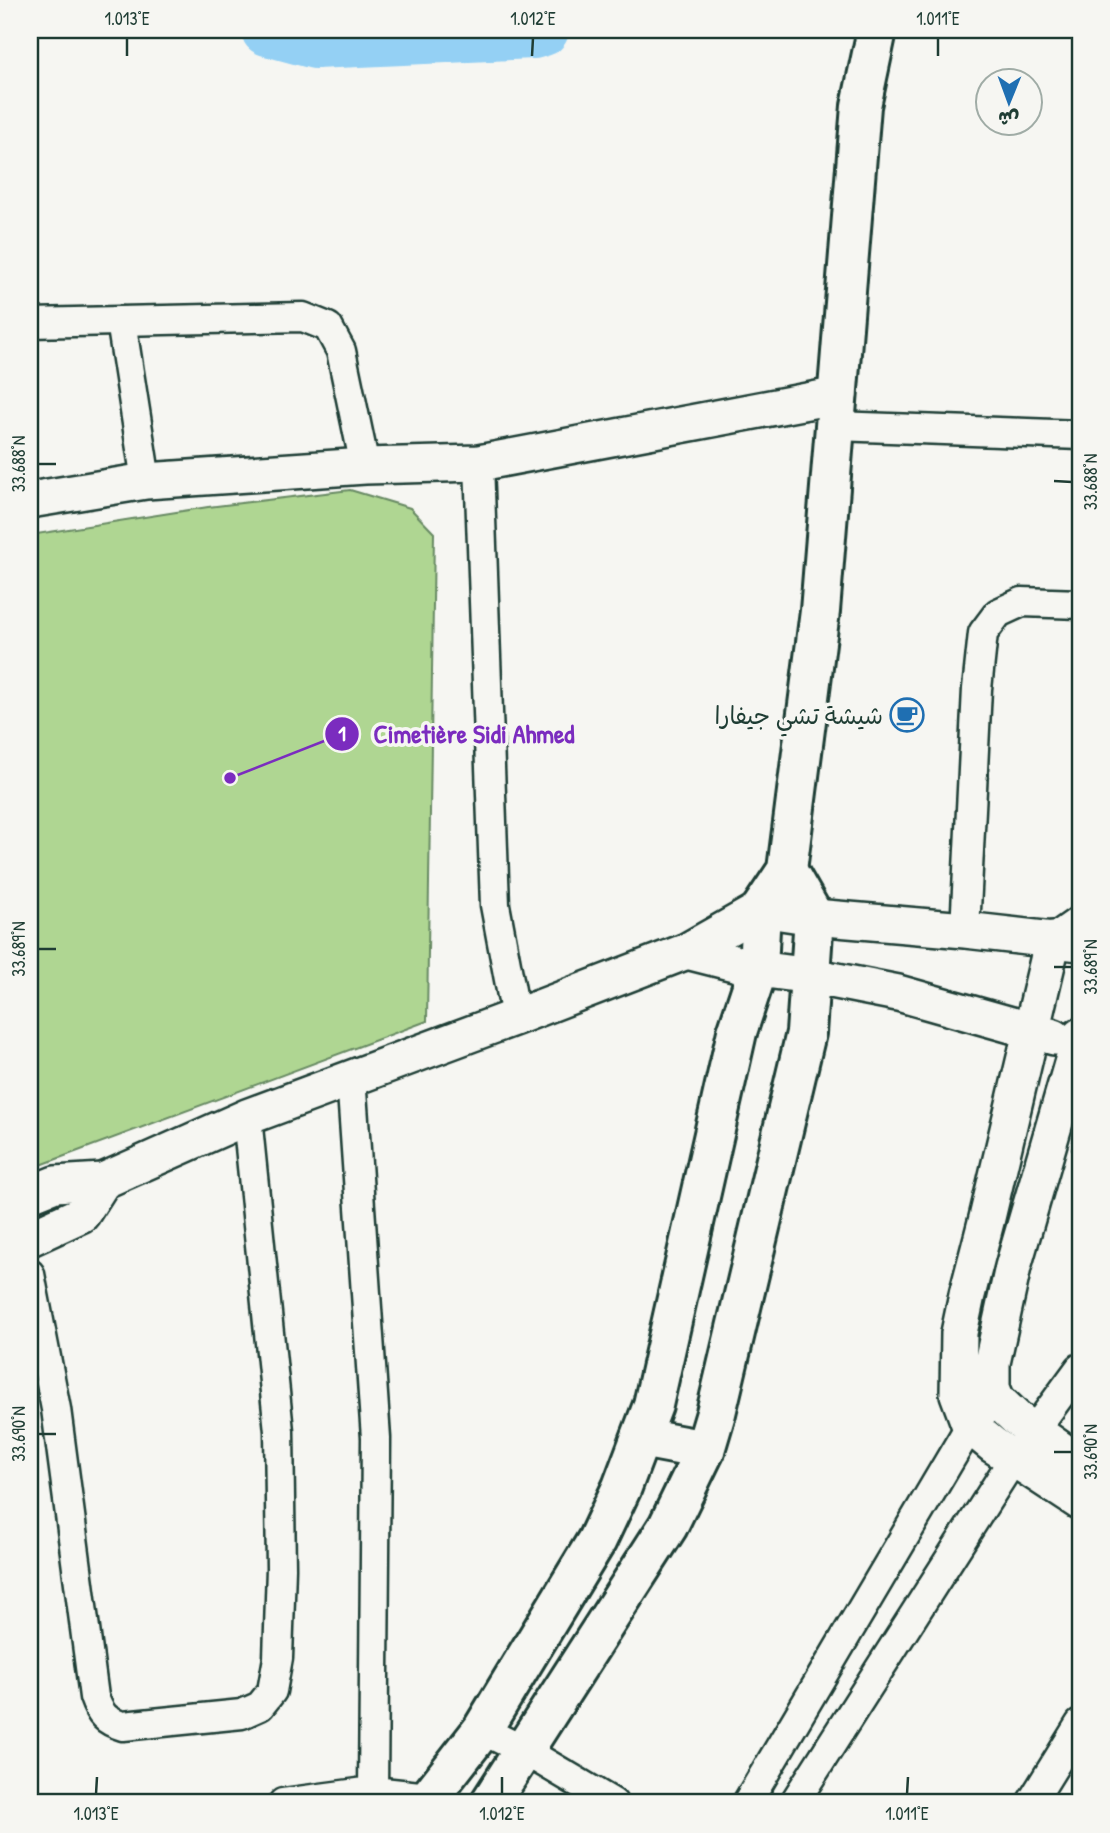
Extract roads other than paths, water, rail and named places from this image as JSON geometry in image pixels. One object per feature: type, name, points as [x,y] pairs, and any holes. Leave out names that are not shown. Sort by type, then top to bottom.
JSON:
[{"type":"main road","points":[[427,1800],[482,1730],[597,1540],[622,1487],[653,1405],[737,1032],[758,969],[761,909],[787,870],[820,611],[861,106],[877,30]]},
{"type":"main road","points":[[491,1803],[668,1526],[705,1450],[806,1032],[814,917],[787,870]]},
{"type":"main road","points":[[641,1438],[705,1450]]},
{"type":"street","points":[[30,323],[303,317],[328,327],[341,351],[365,466]]},
{"type":"street","points":[[121,321],[146,481]]},
{"type":"street","points":[[30,500],[146,481],[365,466],[479,463],[838,411],[1080,435]]},
{"type":"street","points":[[479,463],[495,905],[516,1017]]},
{"type":"street","points":[[965,930],[977,689],[983,633],[998,613],[1022,602],[1080,604]]},
{"type":"street","points":[[30,1194],[55,1184],[103,1181],[247,1117],[687,951],[761,909],[814,917],[965,930],[1071,934],[1031,1031],[959,1333],[958,1394],[970,1426],[993,1445],[1014,1458],[1077,1483]]},
{"type":"street","points":[[687,951],[758,969],[898,993],[1031,1031],[1079,1040],[1013,1267],[992,1363],[992,1388],[997,1400],[1035,1431],[1077,1483]]},
{"type":"street","points":[[351,1077],[376,1438],[372,1797]]},
{"type":"street","points":[[30,1274],[57,1409],[94,1697],[100,1713],[109,1722],[123,1726],[242,1714],[260,1706],[272,1691],[278,1658],[281,1568],[279,1431],[247,1117]]},
{"type":"street","points":[[30,1238],[82,1214],[103,1181]]},
{"type":"street","points":[[794,1803],[1014,1458],[1080,1368]]},
{"type":"street","points":[[747,1803],[970,1426],[997,1400]]},
{"type":"street","points":[[1031,1803],[1080,1724]]},
{"type":"street","points":[[482,1730],[525,1751],[613,1803]]},
{"type":"street","points":[[779,1748],[817,1768]]},
{"type":"street","points":[[283,1803],[372,1797],[427,1800]]},
{"type":"waterway","points":[[267,30],[315,43],[533,33],[543,30]]},
{"type":"place","name":"شيشة تشي جيفارا","points":[[907,715]]},
{"type":"place","name":"Cimetière Sidi Ahmed","points":[[230,778]]}]
